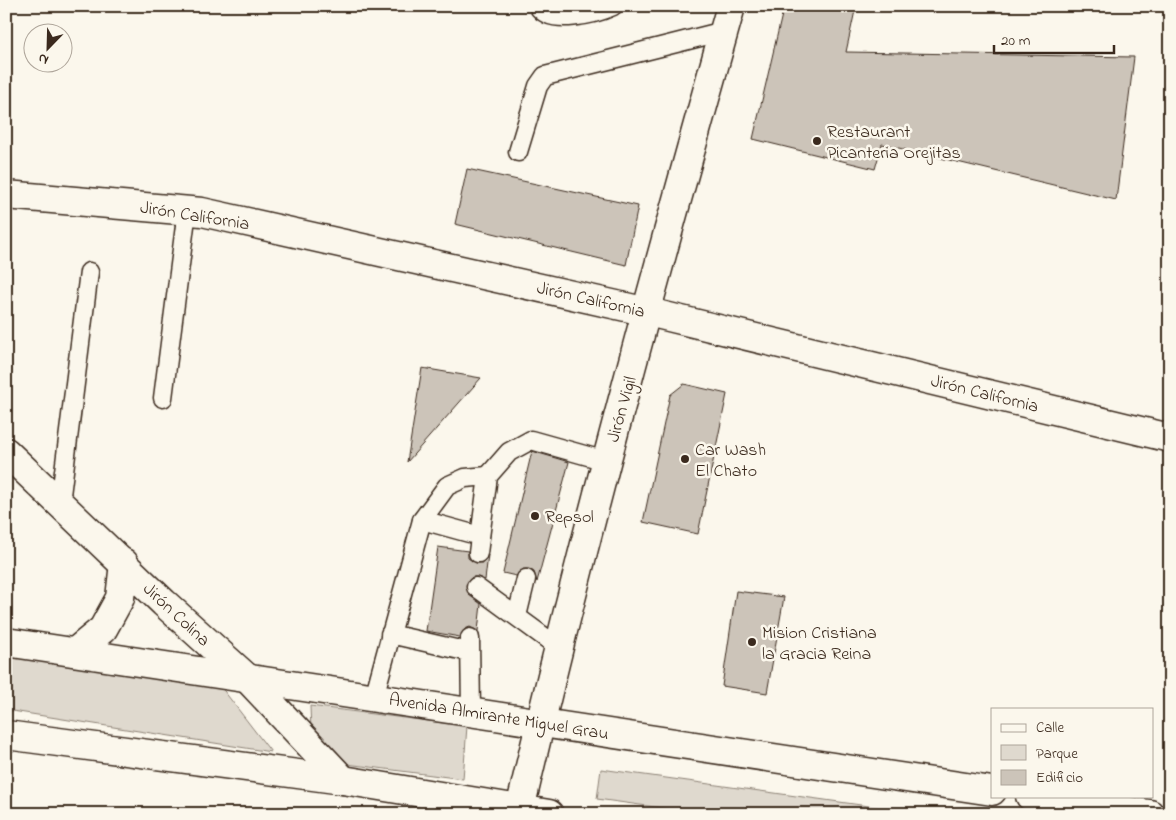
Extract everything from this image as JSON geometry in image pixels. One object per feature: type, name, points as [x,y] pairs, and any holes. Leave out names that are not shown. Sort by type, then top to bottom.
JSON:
[{"type":"main road","name":"Jirón Vigil","points":[[519,811],[606,461],[728,19]]},
{"type":"main road","name":"Jirón California","points":[[6,195],[187,210],[648,312],[1170,438]]},
{"type":"main road","name":"Jirón Colina","points":[[6,452],[164,603],[246,677],[343,780]]},
{"type":"main road","points":[[76,652],[103,629],[120,598],[124,563]]},
{"type":"main road","name":"Avenida Almirante Miguel Grau","points":[[6,642],[991,791]]},
{"type":"main road","points":[[6,735],[343,780],[519,811],[549,814]]},
{"type":"main road","points":[[1043,798],[1150,814]]},
{"type":"lane","points":[[538,6],[541,10],[558,18],[599,13],[613,6]]},
{"type":"lane","points":[[518,152],[538,86],[545,76],[728,19]]},
{"type":"lane","points":[[163,398],[187,210]]},
{"type":"lane","points":[[60,504],[89,272]]},
{"type":"lane","points":[[422,520],[479,545],[488,476],[509,452],[530,440],[557,452],[606,461]]},
{"type":"lane","points":[[374,697],[422,520],[448,486],[465,478],[488,476]]},
{"type":"lane","points":[[517,616],[526,579]]},
{"type":"lane","points":[[476,587],[558,648]]},
{"type":"lane","points":[[390,634],[470,645],[471,712]]},
{"type":"green space","points":[[12,650],[221,687],[271,752],[6,710]]},
{"type":"green space","points":[[310,706],[467,726],[463,779],[347,764],[311,731]]},
{"type":"green space","points":[[601,769],[926,814],[705,814],[597,799]]},
{"type":"building","points":[[784,6],[856,6],[846,52],[1134,57],[1116,200],[882,144],[875,169],[753,139]]},
{"type":"building","points":[[467,169],[638,206],[626,265],[455,224]]},
{"type":"building","points":[[422,368],[481,378],[407,462]]},
{"type":"building","name":"Car Wash El Chato","points":[[684,384],[727,394],[698,534],[643,522],[670,395]]},
{"type":"building","name":"Repsol","points":[[532,451],[569,462],[537,582],[534,572],[529,569],[523,569],[516,576],[503,573]]},
{"type":"building","points":[[438,547],[468,551],[468,558],[476,563],[483,563],[488,555],[485,580],[472,577],[466,585],[469,595],[481,604],[478,631],[470,627],[465,629],[460,637],[426,631]]},
{"type":"building","name":"Mision Cristiana la Gracia Reina","points":[[736,591],[784,597],[767,693],[722,686]]},
{"type":"place","name":"Restaurant Picanteria Orejitas","points":[[817,141]]},
{"type":"place","name":"Car Wash El Chato","points":[[685,459]]},
{"type":"place","name":"Repsol","points":[[535,516]]},
{"type":"place","name":"Mision Cristiana la Gracia Reina","points":[[752,642]]}]
